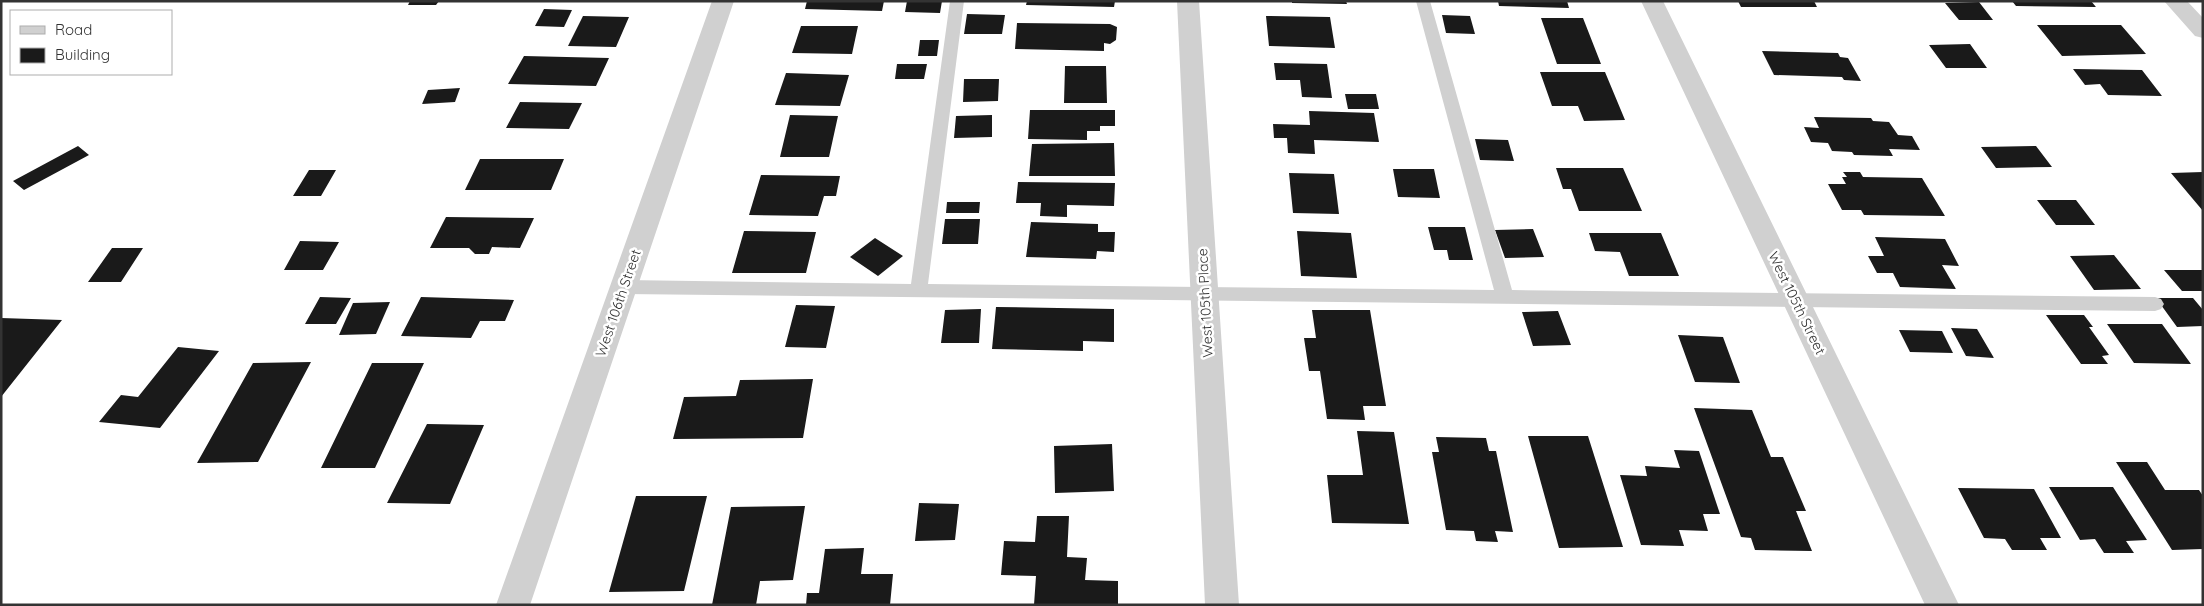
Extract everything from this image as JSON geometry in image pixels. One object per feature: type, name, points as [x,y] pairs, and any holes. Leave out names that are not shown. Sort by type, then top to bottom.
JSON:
[{"type":"street","name":"West 106th Street","points":[[513,605],[723,1]]},
{"type":"street","name":"West 105th Place","points":[[1188,1],[1222,605]]},
{"type":"street","name":"West 105th Street","points":[[1652,1],[1942,605]]},
{"type":"street","points":[[2175,1],[2203,31]]},
{"type":"lane","points":[[919,290],[957,1]]},
{"type":"lane","points":[[1423,1],[1505,297]]},
{"type":"lane","points":[[624,287],[2155,304]]},
{"type":"building","points":[[410,1],[439,1],[436,5],[408,5]]},
{"type":"building","points":[[807,1],[884,1],[882,11],[805,9]]},
{"type":"building","points":[[907,1],[942,1],[940,13],[905,12]]},
{"type":"building","points":[[1027,1],[1115,1],[1114,7],[1026,5]]},
{"type":"building","points":[[1292,1],[1346,1],[1347,4],[1292,3]]},
{"type":"building","points":[[1498,1],[1567,1],[1569,8],[1499,6]]},
{"type":"building","points":[[1738,1],[1814,1],[1817,7],[1741,7]]},
{"type":"building","points":[[2012,1],[2091,1],[2096,7],[2016,6]]},
{"type":"building","points":[[1979,2],[1993,20],[1959,20],[1945,3]]},
{"type":"building","points":[[544,9],[572,10],[564,27],[535,26]]},
{"type":"building","points":[[967,14],[1005,15],[1002,34],[964,34]]},
{"type":"building","points":[[1442,15],[1470,16],[1475,34],[1446,33]]},
{"type":"building","points":[[583,16],[629,17],[616,47],[568,46]]},
{"type":"building","points":[[1266,16],[1330,17],[1335,48],[1269,46]]},
{"type":"building","points":[[1541,18],[1583,18],[1601,64],[1557,64]]},
{"type":"building","points":[[1017,23],[1110,24],[1117,27],[1116,40],[1110,44],[1104,43],[1104,51],[1015,49]]},
{"type":"building","points":[[2037,25],[2121,25],[2146,54],[2062,56]]},
{"type":"building","points":[[801,26],[858,26],[852,54],[792,53]]},
{"type":"building","points":[[920,40],[939,40],[937,56],[918,56]]},
{"type":"building","points":[[1970,44],[1987,68],[1946,68],[1929,45]]},
{"type":"building","points":[[1762,51],[1838,53],[1840,57],[1848,58],[1861,81],[1844,80],[1842,77],[1774,75]]},
{"type":"building","points":[[524,56],[609,58],[596,86],[508,84]]},
{"type":"building","points":[[1274,63],[1327,64],[1332,98],[1302,97],[1300,80],[1276,80]]},
{"type":"building","points":[[897,64],[927,64],[924,79],[895,79]]},
{"type":"building","points":[[1065,66],[1106,66],[1107,103],[1064,103]]},
{"type":"building","points":[[2073,69],[2142,70],[2162,96],[2108,95],[2100,84],[2085,85]]},
{"type":"building","points":[[1540,72],[1605,72],[1625,120],[1584,121],[1578,106],[1552,106]]},
{"type":"building","points":[[786,73],[849,75],[840,106],[775,105]]},
{"type":"building","points":[[964,79],[999,79],[998,101],[963,102]]},
{"type":"building","points":[[460,88],[455,102],[422,104],[428,90]]},
{"type":"building","points":[[1345,94],[1376,94],[1379,109],[1348,109]]},
{"type":"building","points":[[520,102],[582,103],[569,129],[506,128]]},
{"type":"building","points":[[1030,110],[1115,110],[1115,126],[1100,126],[1100,131],[1087,131],[1087,140],[1028,139]]},
{"type":"building","points":[[1309,111],[1374,113],[1379,142],[1314,140],[1315,154],[1288,153],[1287,138],[1274,138],[1273,124],[1310,125]]},
{"type":"building","points":[[790,115],[838,116],[829,157],[780,157]]},
{"type":"building","points":[[992,115],[992,137],[954,138],[956,116]]},
{"type":"building","points":[[1814,117],[1871,118],[1873,121],[1889,122],[1898,135],[1912,136],[1920,150],[1889,149],[1893,156],[1854,155],[1852,152],[1832,151],[1828,143],[1811,142],[1804,127],[1819,128]]},
{"type":"building","points":[[1475,139],[1508,140],[1514,161],[1480,160]]},
{"type":"building","points":[[1114,143],[1115,176],[1029,176],[1032,144]]},
{"type":"building","points":[[78,146],[89,155],[24,190],[13,181]]},
{"type":"building","points":[[2036,146],[2052,167],[1996,168],[1981,147]]},
{"type":"building","points":[[480,159],[564,159],[551,190],[465,190]]},
{"type":"building","points":[[1556,168],[1623,168],[1642,211],[1579,211],[1571,189],[1563,189]]},
{"type":"building","points":[[1393,169],[1434,169],[1440,198],[1398,197]]},
{"type":"building","points":[[309,170],[336,170],[321,196],[293,196]]},
{"type":"building","points":[[1843,172],[1860,172],[1863,177],[1922,178],[1945,216],[1864,215],[1861,210],[1842,210],[1828,184],[1846,184],[1842,177],[1847,177]]},
{"type":"building","points":[[2203,172],[2203,211],[2171,173]]},
{"type":"building","points":[[1289,173],[1334,174],[1339,214],[1293,213]]},
{"type":"building","points":[[761,175],[840,176],[836,196],[824,196],[818,216],[749,215]]},
{"type":"building","points":[[1018,182],[1115,183],[1114,206],[1067,205],[1067,217],[1040,216],[1041,203],[1016,203]]},
{"type":"building","points":[[2037,200],[2076,200],[2095,225],[2056,225]]},
{"type":"building","points":[[947,202],[980,202],[979,213],[946,213]]},
{"type":"building","points":[[446,217],[534,218],[520,248],[492,247],[489,254],[475,254],[469,248],[430,248]]},
{"type":"building","points":[[945,219],[980,219],[978,244],[942,244]]},
{"type":"building","points":[[1031,222],[1098,224],[1098,232],[1115,232],[1114,252],[1097,251],[1096,259],[1026,257]]},
{"type":"building","points":[[1428,227],[1465,227],[1473,260],[1449,260],[1447,250],[1434,250]]},
{"type":"building","points":[[1533,229],[1544,257],[1505,258],[1495,230]]},
{"type":"building","points":[[744,231],[816,232],[806,273],[732,273]]},
{"type":"building","points":[[1297,231],[1351,233],[1357,278],[1301,276]]},
{"type":"building","points":[[1589,233],[1661,233],[1679,276],[1629,276],[1620,252],[1595,251]]},
{"type":"building","points":[[1875,237],[1945,239],[1959,266],[1942,265],[1956,289],[1900,287],[1893,273],[1877,273],[1868,256],[1884,256]]},
{"type":"building","points":[[875,238],[903,256],[878,276],[850,257]]},
{"type":"building","points":[[300,241],[339,242],[323,270],[284,270]]},
{"type":"building","points":[[112,248],[143,248],[121,282],[88,282]]},
{"type":"building","points":[[2114,255],[2141,289],[2094,290],[2070,256]]},
{"type":"building","points":[[2164,270],[2202,270],[2203,291],[2182,291]]},
{"type":"building","points":[[320,297],[351,298],[336,324],[305,324]]},
{"type":"building","points":[[421,297],[514,300],[505,321],[480,321],[471,338],[401,336]]},
{"type":"building","points":[[2156,298],[2193,298],[2203,310],[2203,326],[2177,327]]},
{"type":"building","points":[[390,302],[376,334],[339,335],[353,303]]},
{"type":"building","points":[[796,305],[835,306],[826,348],[785,347]]},
{"type":"building","points":[[996,307],[1114,309],[1114,342],[1083,341],[1083,351],[992,349]]},
{"type":"building","points":[[981,309],[979,343],[941,343],[945,310]]},
{"type":"building","points":[[1312,310],[1370,310],[1386,406],[1363,406],[1365,420],[1327,419],[1320,371],[1309,371],[1304,338],[1316,338]]},
{"type":"building","points":[[1558,311],[1571,345],[1533,346],[1522,312]]},
{"type":"building","points":[[2046,315],[2084,315],[2093,327],[2089,327],[2109,355],[2102,356],[2108,364],[2081,364]]},
{"type":"building","points":[[1,318],[62,320],[1,397]]},
{"type":"building","points":[[2107,324],[2162,324],[2191,364],[2134,363]]},
{"type":"building","points":[[1951,328],[1977,329],[1994,358],[1966,356]]},
{"type":"building","points":[[1899,330],[1942,331],[1953,353],[1910,352]]},
{"type":"building","points":[[1678,335],[1723,337],[1740,383],[1695,382]]},
{"type":"building","points":[[178,347],[219,351],[160,428],[99,422],[121,395],[138,397]]},
{"type":"building","points":[[311,362],[258,462],[197,463],[253,363]]},
{"type":"building","points":[[372,363],[424,363],[375,468],[321,468]]},
{"type":"building","points":[[813,379],[803,438],[673,439],[684,397],[736,396],[740,380]]},
{"type":"building","points":[[1694,408],[1752,410],[1771,457],[1783,457],[1806,511],[1796,511],[1812,551],[1755,550],[1751,538],[1741,537]]},
{"type":"building","points":[[427,424],[484,425],[450,504],[387,503]]},
{"type":"building","points":[[1357,431],[1394,432],[1409,524],[1332,523],[1327,475],[1363,475]]},
{"type":"building","points":[[1528,436],[1588,436],[1623,547],[1559,548]]},
{"type":"building","points":[[1436,437],[1486,438],[1489,451],[1496,451],[1513,532],[1495,531],[1498,542],[1476,541],[1474,531],[1446,530],[1432,452],[1439,452]]},
{"type":"building","points":[[1112,444],[1114,491],[1055,493],[1054,446]]},
{"type":"building","points":[[1674,450],[1699,451],[1720,514],[1703,514],[1708,531],[1679,530],[1684,546],[1641,545],[1620,475],[1647,476],[1645,466],[1680,468]]},
{"type":"building","points":[[2116,462],[2147,462],[2165,490],[2199,490],[2203,496],[2203,549],[2172,550]]},
{"type":"building","points":[[2049,487],[2113,487],[2147,540],[2126,541],[2134,553],[2104,553],[2095,539],[2080,540]]},
{"type":"building","points":[[1958,488],[2034,489],[2061,538],[2040,538],[2047,550],[2012,550],[2005,539],[1984,538]]},
{"type":"building","points":[[636,496],[707,496],[684,591],[609,592]]},
{"type":"building","points":[[919,503],[959,504],[955,540],[915,541]]},
{"type":"building","points":[[805,506],[793,580],[760,581],[756,605],[712,605],[731,507]]},
{"type":"building","points":[[1037,516],[1069,516],[1067,557],[1087,558],[1085,580],[1118,581],[1118,605],[1034,605],[1036,576],[1001,575],[1004,541],[1035,542]]},
{"type":"building","points":[[864,548],[861,574],[893,574],[890,605],[806,605],[807,593],[819,593],[825,549]]}]
